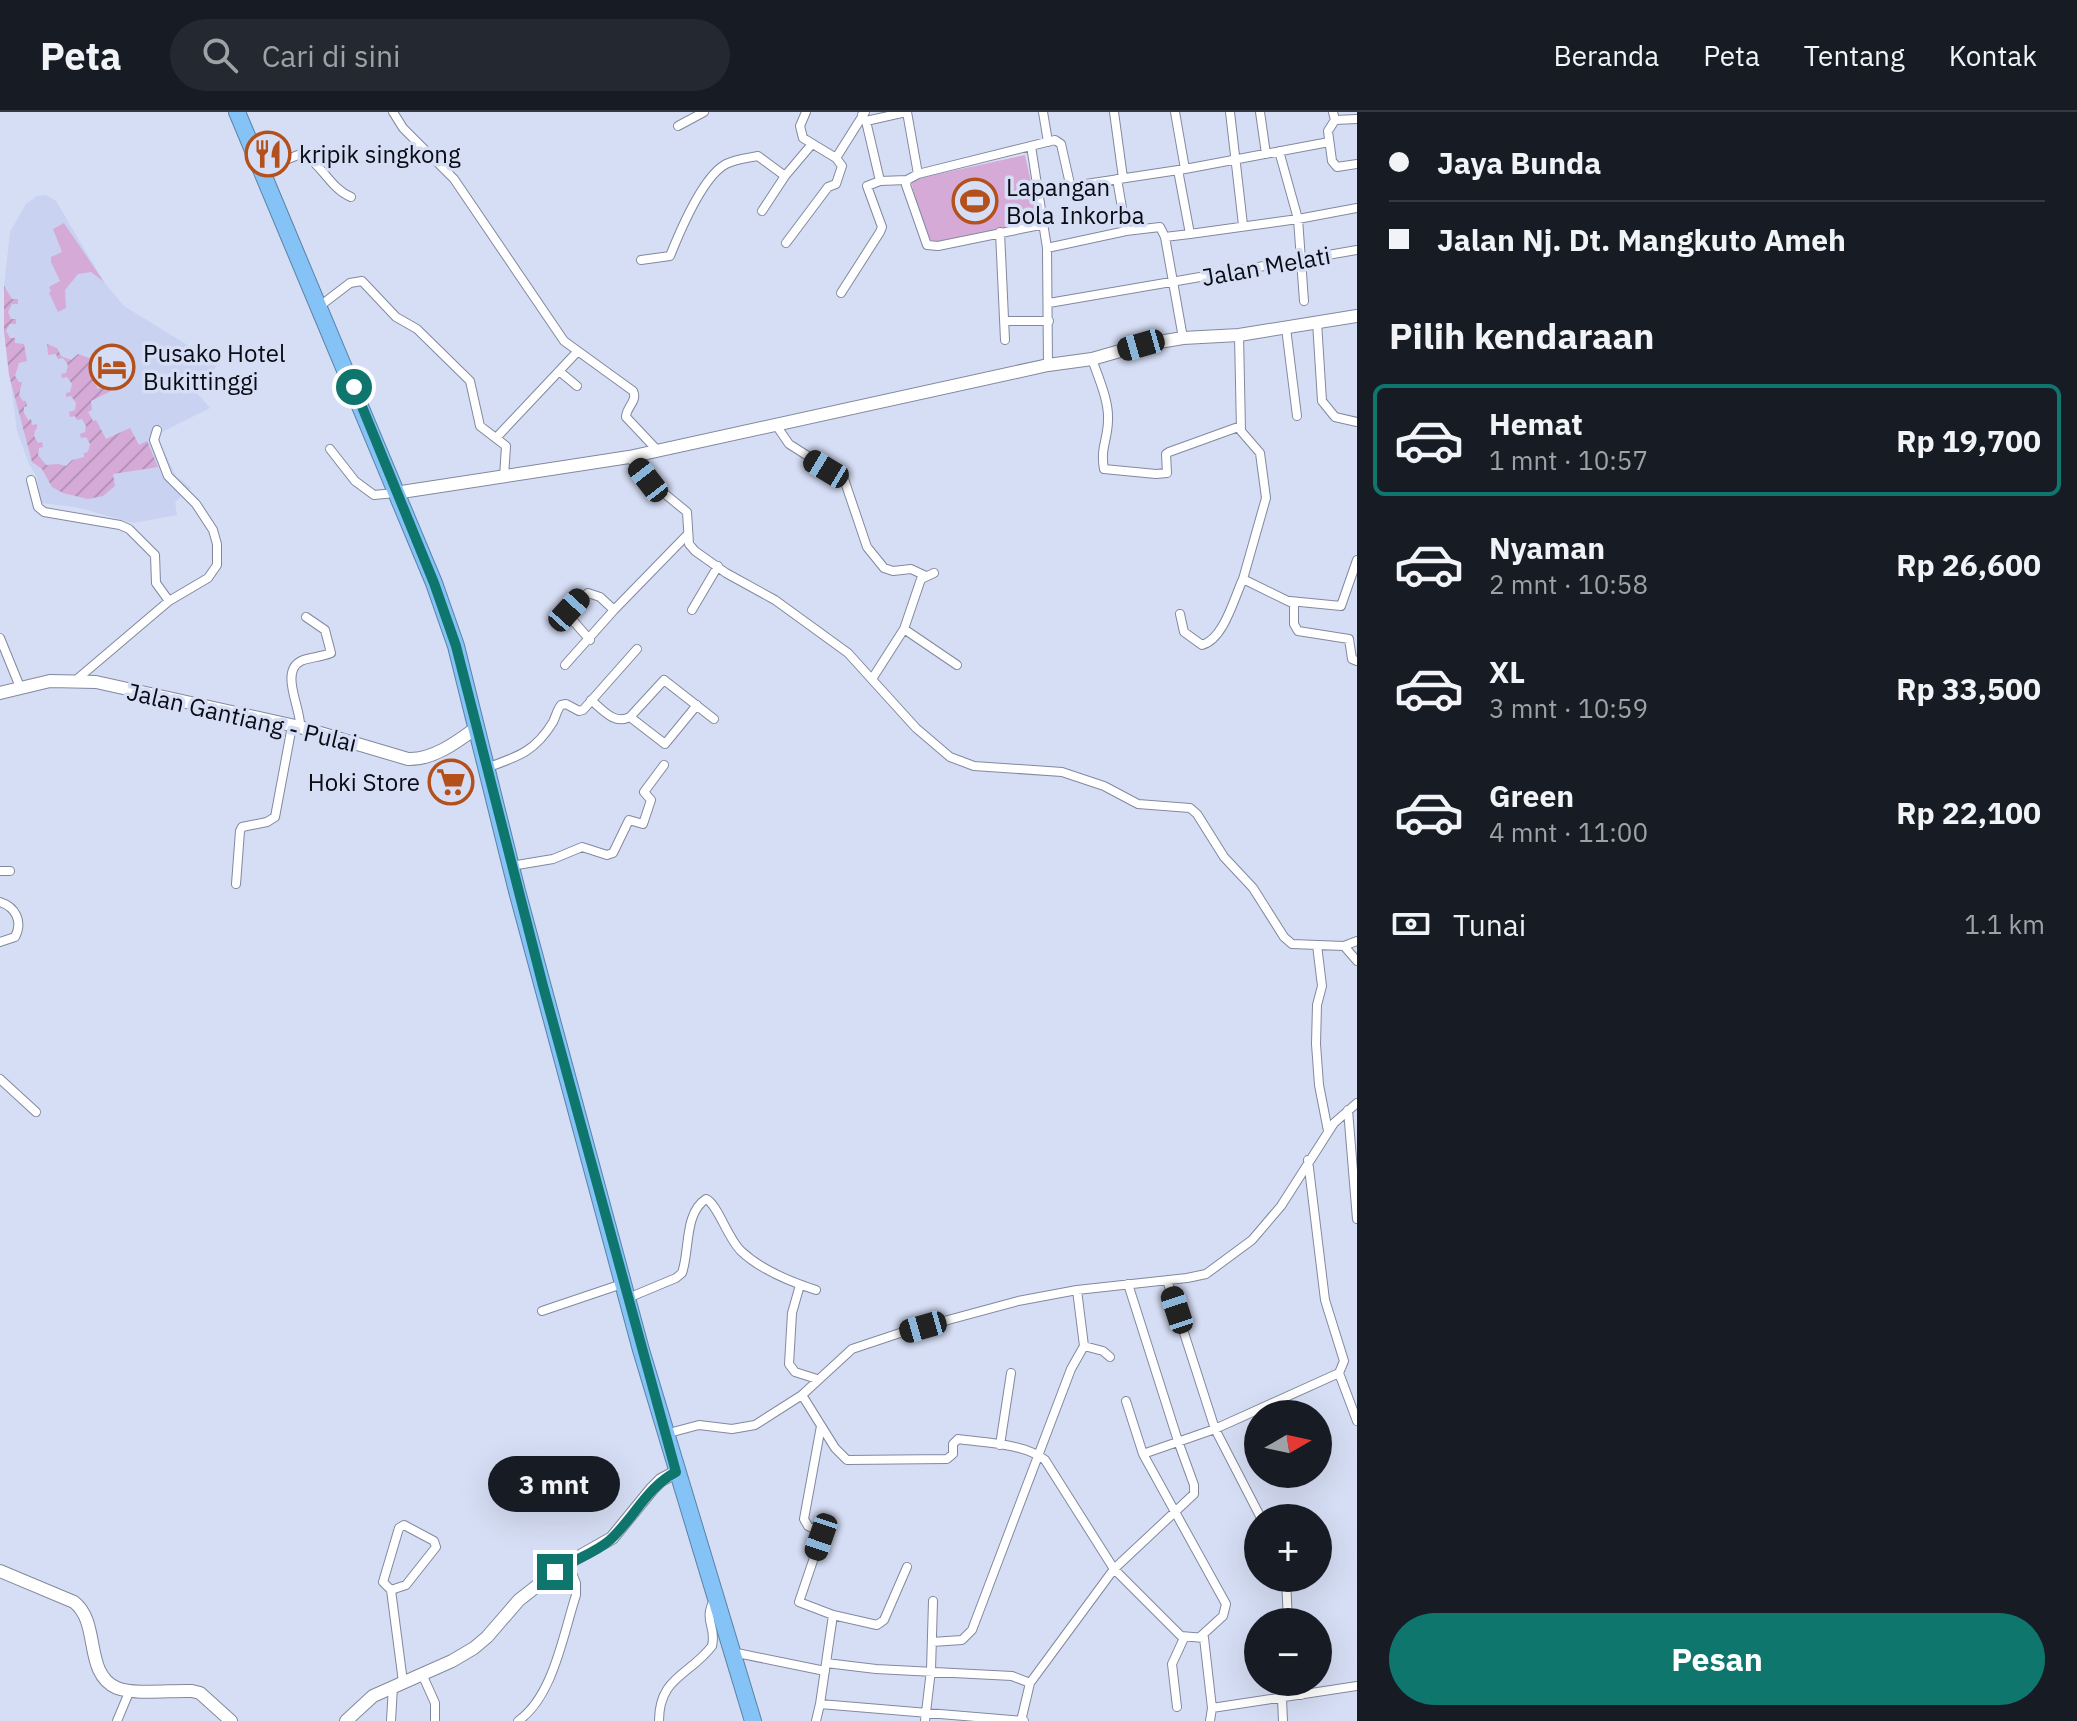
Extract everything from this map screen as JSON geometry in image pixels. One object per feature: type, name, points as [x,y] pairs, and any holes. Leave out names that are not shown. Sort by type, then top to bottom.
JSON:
[{"type":"highway","points":[[237,112],[320,306],[449,625],[625,1291],[676,1472],[753,1721]]},
{"type":"street","points":[[393,112],[403,128],[454,179],[564,341],[633,391],[634,400],[626,417],[658,451]]},
{"type":"street","points":[[678,126],[704,112]]},
{"type":"street","points":[[786,243],[828,187],[836,184],[842,166],[836,158],[803,138],[801,120],[806,112]]},
{"type":"street","points":[[836,158],[865,116],[907,112],[918,174]]},
{"type":"street","points":[[1043,112],[1048,142]]},
{"type":"street","points":[[1114,112],[1126,231]]},
{"type":"street","points":[[1175,112],[1190,234]]},
{"type":"street","points":[[1230,112],[1243,225]]},
{"type":"street","points":[[1260,112],[1266,154]]},
{"type":"street","points":[[865,116],[880,181]]},
{"type":"street","points":[[1357,119],[1334,116],[1328,131],[1334,165],[1357,164]]},
{"type":"street","points":[[841,293],[882,227],[867,186],[880,181],[907,180],[918,174],[1055,140],[1061,144],[1071,185],[1182,169],[1329,142]]},
{"type":"street","points":[[762,211],[785,176],[812,144]]},
{"type":"street","points":[[1031,146],[1047,248],[1048,365]]},
{"type":"street","points":[[1279,151],[1298,219],[1304,301]]},
{"type":"street","points":[[263,169],[303,153],[330,177],[340,192],[351,197]]},
{"type":"street","points":[[641,260],[670,256],[692,207],[715,173],[727,163],[758,156],[785,176]]},
{"type":"street","points":[[907,180],[906,185],[927,245],[938,246],[1045,224]]},
{"type":"street","points":[[1165,237],[1357,208]]},
{"type":"street","points":[[1047,248],[1156,226],[1165,237],[1183,338]]},
{"type":"street","points":[[1000,232],[1005,340]]},
{"type":"street","name":"Jalan Melati","points":[[1049,303],[1357,250]]},
{"type":"street","points":[[320,306],[350,283],[359,280],[366,282],[396,317],[417,329],[470,381],[480,426],[506,446],[504,477]]},
{"type":"street","points":[[330,449],[351,477],[374,495],[395,493],[629,457],[1048,365],[1092,359],[1141,345],[1183,338],[1239,335],[1357,316]]},
{"type":"street","points":[[1004,321],[1049,321]]},
{"type":"street","points":[[1317,322],[1322,401],[1335,417],[1357,422]]},
{"type":"street","points":[[1286,328],[1297,416]]},
{"type":"street","points":[[1180,614],[1184,632],[1202,645],[1208,643],[1222,626],[1243,579],[1266,498],[1260,453],[1243,435],[1241,426],[1239,335]]},
{"type":"street","points":[[496,438],[577,352]]},
{"type":"street","points":[[1092,359],[1108,411],[1108,425],[1101,450],[1104,469],[1167,473],[1166,454],[1169,452],[1241,426]]},
{"type":"street","points":[[559,371],[577,386]]},
{"type":"street","points":[[776,425],[789,444],[844,479],[867,547],[884,568],[893,571],[911,569],[930,574],[921,579],[904,629],[872,679]]},
{"type":"street","points":[[76,680],[169,601],[208,578],[217,565],[213,530],[205,515],[168,476],[154,440],[157,430]]},
{"type":"street","points":[[629,457],[648,480],[687,512],[689,544],[718,566],[797,615],[848,653],[937,747],[960,762],[1062,772],[1104,786],[1138,804],[1190,808],[1292,944],[1344,946],[1357,941]]},
{"type":"street","points":[[31,480],[38,507],[44,512],[129,529],[155,555],[156,583],[169,601]]},
{"type":"street","points":[[565,665],[688,534]]},
{"type":"street","points":[[1243,579],[1290,601],[1341,606],[1357,560]]},
{"type":"street","points":[[692,610],[718,566]]},
{"type":"street","points":[[590,640],[569,616],[569,610],[588,593],[596,595],[614,610]]},
{"type":"street","points":[[1290,601],[1296,607],[1296,629],[1349,639],[1352,659],[1357,661]]},
{"type":"street","points":[[236,884],[242,827],[272,821],[275,817],[299,710],[290,681],[294,668],[301,661],[318,659],[331,653],[325,630],[306,617]]},
{"type":"street","points":[[904,629],[957,665]]},
{"type":"street","points":[[0,638],[20,687]]},
{"type":"street","points":[[486,768],[522,756],[531,749],[561,705],[566,704],[579,711],[637,649]]},
{"type":"street","name":"Jalan Gantiang - Pulai","points":[[0,693],[50,681],[76,680],[296,726],[398,757],[417,759],[448,747],[476,728]]},
{"type":"street","points":[[591,700],[616,719],[623,720],[630,717],[664,680],[714,719]]},
{"type":"street","points":[[630,717],[665,744],[697,705]]},
{"type":"street","points":[[511,866],[553,859],[582,847],[607,855],[613,853],[629,820],[643,824],[646,821],[651,800],[644,792],[664,765]]},
{"type":"street","points":[[0,871],[10,871]]},
{"type":"street","points":[[0,902],[8,905],[17,915],[19,926],[15,937],[0,942]]},
{"type":"street","points":[[1317,945],[1322,986],[1317,1005],[1317,1057],[1328,1131]]},
{"type":"street","points":[[1344,946],[1357,961]]},
{"type":"street","points":[[0,1079],[36,1112]]},
{"type":"street","points":[[665,1434],[699,1425],[746,1428],[755,1425],[802,1395],[852,1349],[870,1343],[1005,1304],[1077,1290],[1206,1274],[1252,1240],[1281,1206],[1328,1131],[1357,1103]]},
{"type":"street","points":[[1348,1110],[1357,1219]]},
{"type":"street","points":[[1143,1454],[1215,1429],[1339,1373],[1344,1361],[1325,1300],[1308,1160]]},
{"type":"street","points":[[542,1311],[676,1278],[682,1273],[692,1218],[697,1206],[706,1199],[714,1205],[723,1225],[742,1252],[756,1263],[816,1290]]},
{"type":"street","points":[[1167,1280],[1215,1429],[1254,1504]]},
{"type":"street","points":[[820,1704],[1022,1721],[1030,1683],[1114,1569],[1191,1498],[1195,1489],[1128,1284]]},
{"type":"street","points":[[800,1285],[792,1313],[789,1364],[795,1372],[817,1379]]},
{"type":"street","points":[[932,1642],[962,1640],[972,1630],[1037,1454],[1071,1369],[1084,1346],[1077,1290]]},
{"type":"street","points":[[1084,1346],[1103,1351],[1110,1357]]},
{"type":"street","points":[[1000,1445],[1011,1373]]},
{"type":"street","points":[[1339,1373],[1357,1421]]},
{"type":"street","points":[[802,1395],[839,1453],[847,1460],[947,1459],[953,1454],[953,1444],[958,1439],[1037,1454],[1051,1469],[1114,1569],[1184,1638],[1200,1637],[1223,1616],[1226,1604],[1143,1454],[1126,1401]]},
{"type":"street","points":[[821,1425],[804,1519],[821,1537],[799,1602],[872,1626],[881,1624],[907,1567]]},
{"type":"street","points":[[346,1721],[373,1696],[474,1648],[519,1600],[568,1563],[612,1538],[652,1489],[676,1472]]},
{"type":"street","points":[[404,1525],[434,1541],[436,1547],[406,1585],[391,1590],[384,1585],[383,1578],[399,1528],[404,1525]]},
{"type":"street","points":[[518,1721],[529,1714],[543,1694],[576,1595],[576,1583],[568,1563]]},
{"type":"street","points":[[0,1571],[82,1608],[100,1673],[119,1689],[200,1693],[231,1721]]},
{"type":"street","points":[[391,1590],[398,1684],[391,1721]]},
{"type":"street","points":[[659,1721],[661,1701],[667,1688],[712,1646],[714,1640],[708,1610],[715,1598]]},
{"type":"street","points":[[925,1721],[931,1670],[933,1601]]},
{"type":"street","points":[[816,1721],[833,1615]]},
{"type":"street","points":[[1200,1637],[1205,1642],[1212,1708],[1210,1721]]},
{"type":"street","points":[[1177,1707],[1172,1664],[1184,1638]]},
{"type":"street","points":[[732,1652],[825,1667],[1017,1676],[1030,1683]]},
{"type":"street","points":[[422,1674],[435,1703],[435,1721]]},
{"type":"street","points":[[1332,1690],[1357,1686]]},
{"type":"street","points":[[117,1721],[130,1690]]},
{"type":"street","points":[[1212,1708],[1296,1696]]},
{"type":"street","points":[[1282,1699],[1283,1721]]},
{"type":"shaded area","name":"Lapangan Bola Inkorba","points":[[1025,155],[1040,222],[926,247],[911,180]]},
{"type":"shaded area","name":"Pusako Hotel Bukittinggi","points":[[46,195],[56,201],[104,282],[124,306],[189,346],[222,359],[196,392],[210,408],[156,435],[176,476],[191,488],[175,502],[177,515],[133,523],[76,507],[41,503],[37,477],[17,431],[4,331],[4,286],[10,232],[26,204],[37,196]]},
{"type":"shaded area","points":[[64,223],[104,282],[91,272],[78,274],[65,290],[66,308],[58,312],[49,293],[49,287],[60,281],[51,257],[62,252],[53,229]]},
{"type":"shaded area","points":[[4,286],[12,299],[18,299],[18,304],[12,304],[8,312],[11,319],[16,319],[16,324],[10,324],[6,331],[10,338],[15,338],[15,343],[24,344],[27,361],[19,363],[15,376],[22,382],[19,395],[26,401],[24,413],[28,420],[31,419],[32,425],[37,424],[34,436],[43,447],[39,448],[38,455],[46,465],[66,466],[72,460],[84,457],[90,444],[86,437],[81,438],[80,434],[85,432],[86,426],[82,419],[70,417],[69,412],[75,410],[76,403],[71,396],[66,397],[72,384],[61,374],[66,373],[68,365],[56,354],[48,355],[47,344],[71,360],[78,354],[95,360],[102,375],[93,380],[98,389],[107,384],[111,391],[91,401],[92,410],[88,412],[93,421],[96,420],[106,439],[130,428],[139,445],[147,441],[158,467],[113,474],[115,486],[103,496],[88,499],[52,487],[42,469],[32,462],[9,375],[4,331]]},
{"type":"place","name":"kripik singkong","points":[[268,154]]},
{"type":"place","name":"Lapangan Bola Inkorba","points":[[975,201]]},
{"type":"place","name":"Pusako Hotel Bukittinggi","points":[[112,367]]},
{"type":"place","name":"Hoki Store","points":[[451,782]]},
{"type":"route","points":[[354,387],[434,583],[456,646],[517,891],[676,1472],[652,1489],[612,1538],[555,1572]]}]
